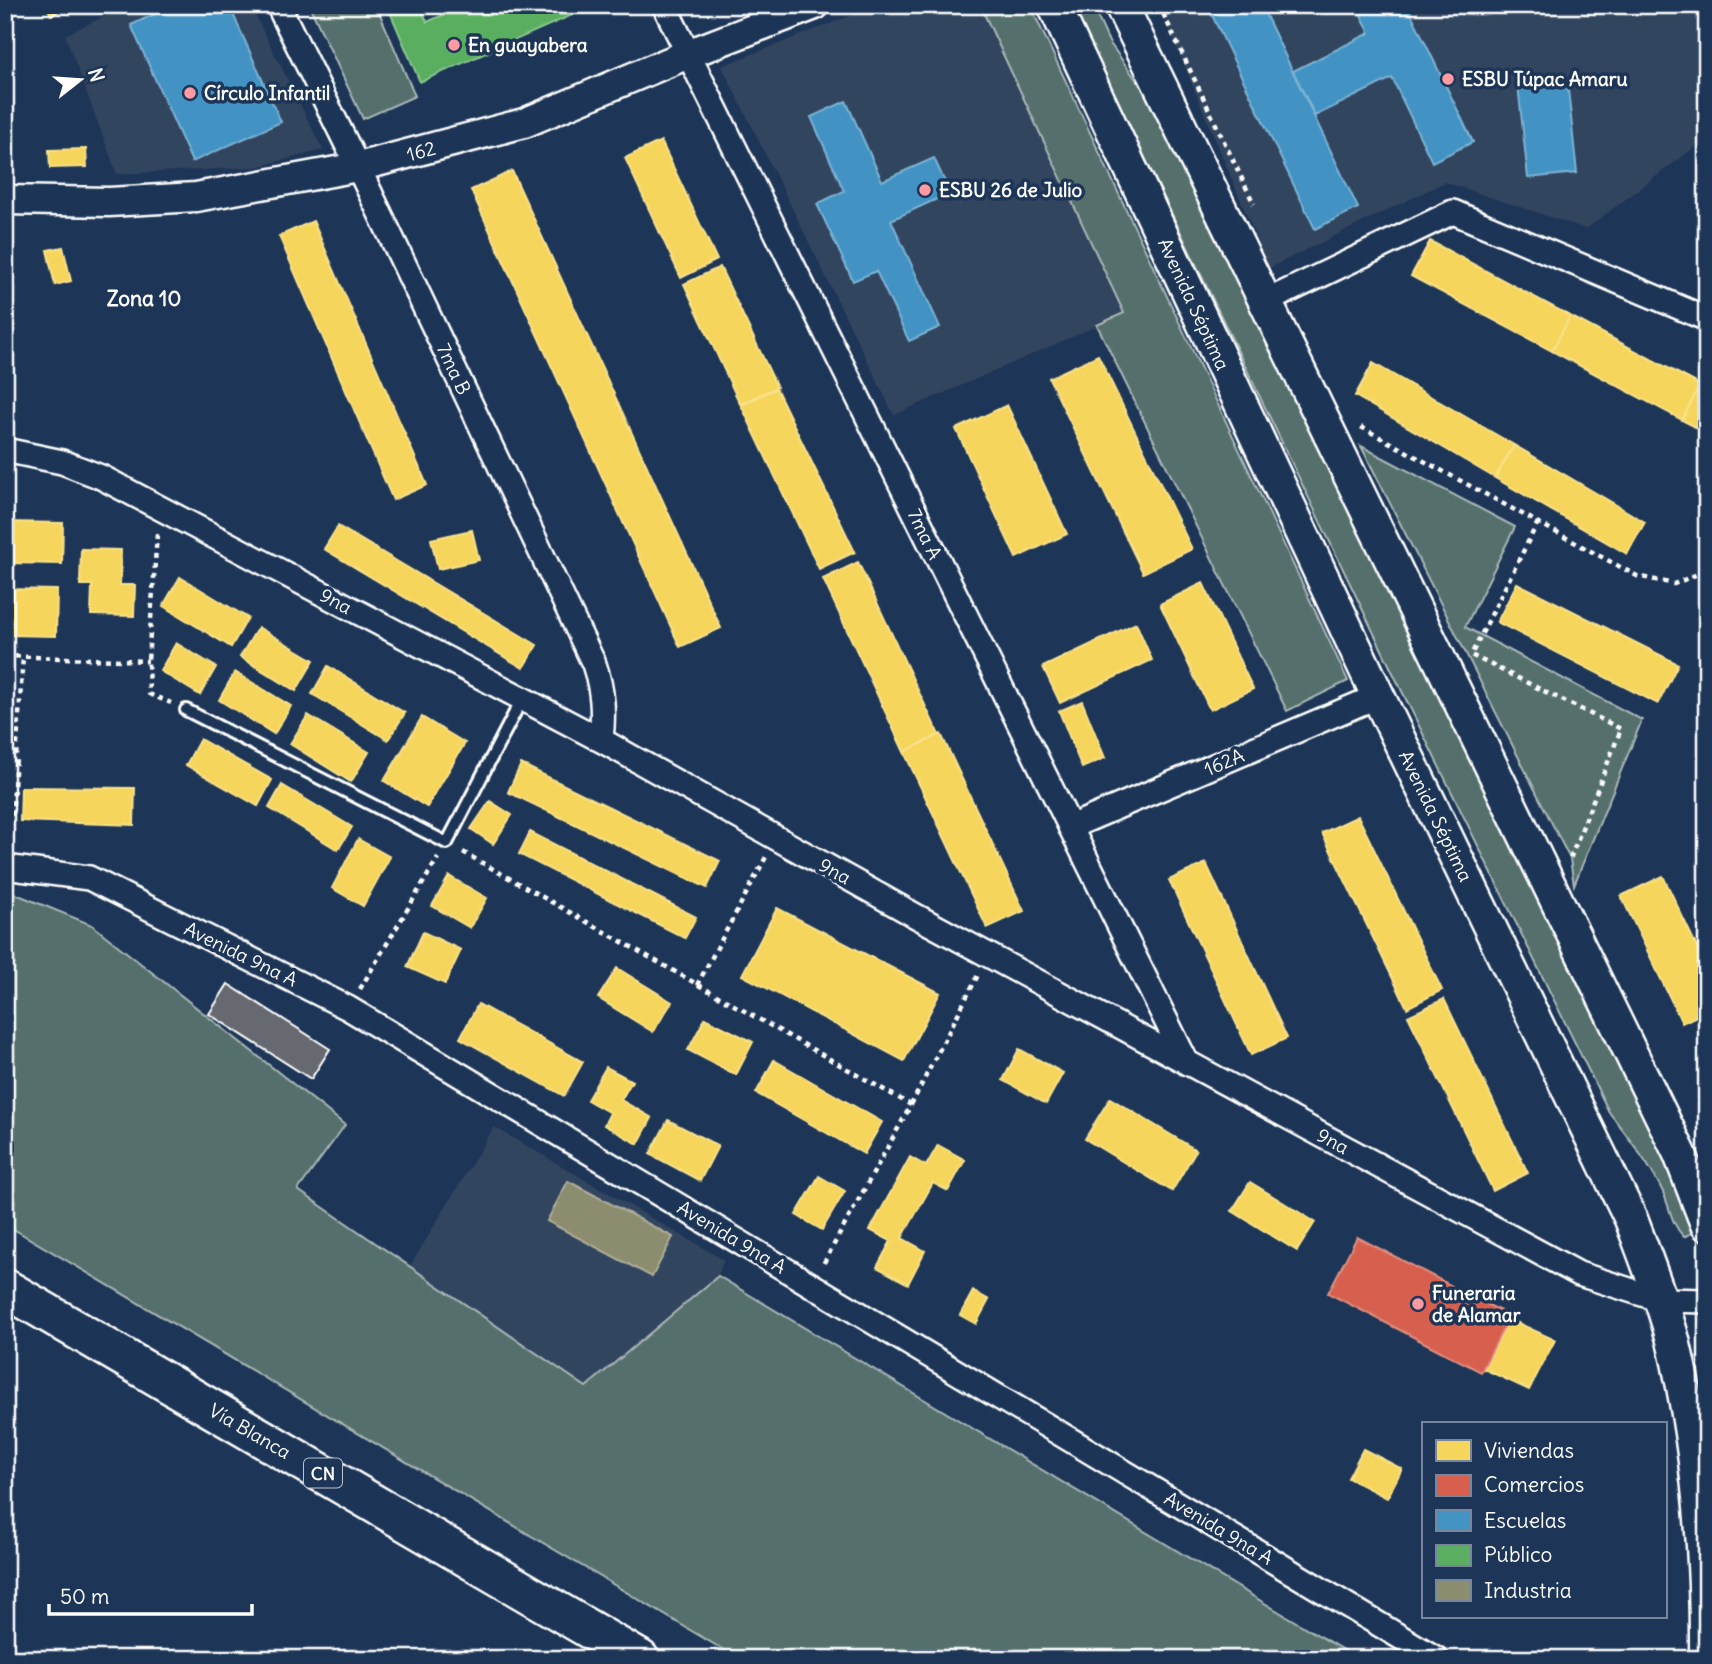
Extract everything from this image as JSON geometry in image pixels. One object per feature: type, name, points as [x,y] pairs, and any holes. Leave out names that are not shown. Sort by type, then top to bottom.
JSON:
[{"type":"highway","name":"Vía Blanca","points":[[5,1288],[640,1659]]},
{"type":"main road","name":"Avenida Séptima","points":[[1054,5],[1378,696],[1631,1219],[1661,1300],[1685,1397],[1699,1482],[1707,1596],[1706,1659]]},
{"type":"main road","points":[[1121,5],[1680,1154],[1707,1224]]},
{"type":"street","name":"7ma B","points":[[278,5],[594,664],[602,687],[604,710],[601,740]]},
{"type":"street","name":"7ma A","points":[[664,5],[1187,1063]]},
{"type":"street","name":"162","points":[[5,200],[109,202],[196,197],[358,167],[524,123],[688,54],[815,5]]},
{"type":"street","points":[[1265,302],[1453,212],[1707,319]]},
{"type":"street","name":"9na","points":[[5,450],[62,462],[100,477],[601,740],[988,955],[1579,1274],[1661,1300],[1707,1301]]},
{"type":"street","name":"162A","points":[[1070,827],[1378,696]]},
{"type":"street","name":"Avenida 9na A","points":[[7,867],[89,878],[348,1008],[1437,1659]]},
{"type":"lane","points":[[186,710],[447,843],[522,699]]},
{"type":"path","points":[[1361,428],[1637,576],[1674,584],[1707,570]]},
{"type":"path","points":[[158,509],[148,661],[149,694],[186,710]]},
{"type":"path","points":[[1538,522],[1471,655],[1621,729],[1570,859]]},
{"type":"path","points":[[5,656],[148,661]]},
{"type":"path","points":[[7,867],[23,657]]},
{"type":"path","points":[[697,985],[776,838]]},
{"type":"path","points":[[348,1008],[447,843],[911,1105]]},
{"type":"path","points":[[811,1285],[911,1105],[988,955]]},
{"type":"shaded area","name":"Círculo Infantil","points":[[128,5],[250,5],[323,150],[256,167],[117,174],[65,35]]},
{"type":"shaded area","name":"ESBU 26 de Julio","points":[[878,5],[980,5],[1124,314],[894,415],[722,66]]},
{"type":"shaded area","name":"ESBU Túpac Amaru","points":[[1159,5],[1699,5],[1707,20],[1707,138],[1586,229],[1445,182],[1269,268]]},
{"type":"shaded area","points":[[494,1127],[724,1260],[718,1276],[587,1387],[410,1266]]},
{"type":"green space","points":[[309,5],[376,5],[415,96],[363,119]]},
{"type":"green space","points":[[980,5],[1030,5],[1348,681],[1287,711],[1097,325],[1124,313]]},
{"type":"green space","points":[[1071,5],[1092,5],[1109,42],[1145,92],[1199,199],[1665,1160],[1690,1222],[1691,1233],[1684,1237],[1673,1220],[1655,1178],[1609,1112],[1396,679]]},
{"type":"green space","points":[[1361,446],[1515,527],[1465,627],[1642,720],[1574,885],[1570,859]]},
{"type":"green space","points":[[5,891],[92,925],[345,1125],[298,1190],[586,1387],[718,1276],[1358,1659],[739,1659],[5,1224]]},
{"type":"building: Viviendas","points":[[46,5],[73,5],[51,15]]},
{"type":"building: Viviendas","points":[[661,141],[717,260],[681,278],[625,158]]},
{"type":"building: Viviendas","points":[[86,149],[87,167],[50,168],[49,150]]},
{"type":"building: Viviendas","points":[[512,171],[721,628],[680,647],[471,190]]},
{"type":"building: Viviendas","points":[[313,221],[427,485],[393,500],[279,236]]},
{"type":"building: Viviendas","points":[[1430,241],[1570,316],[1552,351],[1411,276]]},
{"type":"building: Viviendas","points":[[63,247],[71,281],[55,285],[47,250]]},
{"type":"building: Viviendas","points":[[720,267],[777,387],[740,404],[684,284]]},
{"type":"building: Viviendas","points":[[1570,316],[1700,385],[1682,420],[1552,351]]},
{"type":"building: Viviendas","points":[[1098,355],[1192,549],[1143,573],[1049,378]]},
{"type":"building: Viviendas","points":[[1373,363],[1514,445],[1495,478],[1355,396]]},
{"type":"building: Viviendas","points":[[1700,385],[1707,388],[1707,433],[1682,420]]},
{"type":"building: Viviendas","points":[[776,388],[855,552],[819,569],[741,405]]},
{"type":"building: Viviendas","points":[[1007,405],[1067,534],[1016,558],[956,429]]},
{"type":"building: Viviendas","points":[[1514,445],[1645,522],[1627,554],[1495,478]]},
{"type":"building: Viviendas","points":[[5,522],[63,523],[62,564],[5,563]]},
{"type":"building: Viviendas","points":[[338,526],[537,645],[523,668],[324,549]]},
{"type":"building: Viviendas","points":[[472,530],[479,560],[438,569],[431,539]]},
{"type":"building: Viviendas","points":[[81,549],[121,550],[120,585],[135,585],[134,616],[91,615],[92,585],[80,585]]},
{"type":"building: Viviendas","points":[[858,562],[939,735],[904,752],[823,579]]},
{"type":"building: Viviendas","points":[[180,577],[248,618],[231,647],[163,606]]},
{"type":"building: Viviendas","points":[[1203,583],[1253,689],[1210,710],[1160,604]]},
{"type":"building: Viviendas","points":[[1517,583],[1678,664],[1658,704],[1497,622]]},
{"type":"building: Viviendas","points":[[5,589],[57,590],[56,636],[5,635]]},
{"type":"building: Viviendas","points":[[1136,623],[1152,660],[1060,703],[1043,667]]},
{"type":"building: Viviendas","points":[[258,627],[314,660],[296,691],[240,657]]},
{"type":"building: Viviendas","points":[[176,643],[216,667],[200,695],[160,671]]},
{"type":"building: Viviendas","points":[[328,666],[405,713],[388,740],[312,694]]},
{"type":"building: Viviendas","points":[[235,672],[291,706],[274,734],[219,700]]},
{"type":"building: Viviendas","points":[[1082,701],[1105,758],[1082,768],[1059,711]]},
{"type":"building: Viviendas","points":[[308,715],[369,752],[351,782],[290,744]]},
{"type":"building: Viviendas","points":[[422,717],[465,743],[427,807],[384,781]]},
{"type":"building: Viviendas","points":[[941,734],[1024,911],[987,928],[904,752]]},
{"type":"building: Viviendas","points":[[200,739],[272,780],[258,806],[186,765]]},
{"type":"building: Viviendas","points":[[521,764],[720,861],[707,888],[508,792]]},
{"type":"building: Viviendas","points":[[282,785],[352,827],[338,850],[269,808]]},
{"type":"building: Viviendas","points":[[21,787],[135,788],[134,825],[20,821]]},
{"type":"building: Viviendas","points":[[490,801],[512,815],[493,844],[471,829]]},
{"type":"building: Viviendas","points":[[1358,816],[1442,990],[1407,1008],[1322,833]]},
{"type":"building: Viviendas","points":[[530,832],[696,917],[685,938],[519,854]]},
{"type":"building: Viviendas","points":[[358,839],[390,857],[363,906],[332,888]]},
{"type":"building: Viviendas","points":[[1206,863],[1287,1038],[1251,1055],[1169,880]]},
{"type":"building: Viviendas","points":[[449,876],[487,898],[470,928],[432,906]]},
{"type":"building: Viviendas","points":[[1663,876],[1707,968],[1707,1011],[1682,1023],[1621,896]]},
{"type":"building: Viviendas","points":[[777,908],[940,993],[904,1061],[742,975]]},
{"type":"building: Viviendas","points":[[423,932],[461,950],[445,984],[407,967]]},
{"type":"building: Viviendas","points":[[617,968],[672,1002],[653,1032],[598,998]]},
{"type":"building: Viviendas","points":[[1444,999],[1528,1173],[1493,1191],[1408,1016]]},
{"type":"building: Viviendas","points":[[478,1004],[583,1062],[564,1096],[460,1038]]},
{"type":"building: Viviendas","points":[[705,1018],[753,1042],[736,1075],[688,1050]]},
{"type":"building: Viviendas","points":[[1019,1049],[1063,1073],[1046,1104],[1003,1080]]},
{"type":"building: Viviendas","points":[[774,1060],[882,1122],[864,1154],[756,1093]]},
{"type":"building: Viviendas","points":[[606,1067],[632,1081],[621,1100],[652,1118],[638,1144],[604,1125],[610,1113],[587,1100]]},
{"type":"building: Viviendas","points":[[1110,1098],[1196,1150],[1172,1191],[1085,1139]]},
{"type":"building: Viviendas","points":[[668,1120],[718,1146],[700,1181],[650,1154]]},
{"type":"building: Viviendas","points":[[938,1145],[965,1160],[948,1191],[933,1183],[902,1238],[925,1251],[908,1284],[877,1267],[891,1241],[870,1230],[910,1157],[926,1166]]},
{"type":"building: Viviendas","points":[[819,1176],[845,1191],[822,1230],[796,1215]]},
{"type":"building: Viviendas","points":[[1250,1182],[1315,1222],[1297,1251],[1232,1211]]},
{"type":"building: Viviendas","points":[[973,1291],[989,1300],[976,1324],[960,1315]]},
{"type":"building: Viviendas","points":[[1509,1319],[1555,1340],[1529,1390],[1484,1369]]},
{"type":"building: Viviendas","points":[[1363,1449],[1402,1469],[1387,1498],[1348,1478]]},
{"type":"building: Comercios","points":[[1357,1237],[1510,1316],[1481,1372],[1328,1293]]},
{"type":"building: Escuelas","points":[[174,5],[229,5],[281,122],[192,162],[131,25]]},
{"type":"building: Escuelas","points":[[1207,5],[1261,5],[1358,208],[1315,229]]},
{"type":"building: Escuelas","points":[[1356,5],[1407,5],[1473,142],[1432,162],[1392,78],[1315,116],[1293,71],[1370,33]]},
{"type":"building: Escuelas","points":[[1567,80],[1577,173],[1528,178],[1518,85]]},
{"type":"building: Escuelas","points":[[846,101],[882,181],[934,158],[950,193],[891,220],[940,327],[909,341],[876,271],[853,281],[817,204],[844,191],[811,117]]},
{"type":"building: Público","name":"En guayabera","points":[[387,5],[420,5],[427,22],[466,5],[576,5],[579,12],[420,82]]},
{"type":"building: Industria","points":[[568,1181],[673,1237],[652,1277],[547,1221]]},
{"type":"building: Otros","points":[[228,984],[330,1049],[311,1079],[209,1014]]},
{"type":"place","name":"En guayabera","points":[[454,45]]},
{"type":"place","name":"ESBU Túpac Amaru","points":[[1448,79]]},
{"type":"place","name":"Círculo Infantil","points":[[190,93]]},
{"type":"place","name":"ESBU 26 de Julio","points":[[925,190]]},
{"type":"place","name":"Funeraria de Alamar","points":[[1418,1304]]},
{"type":"district","name":"Zona 10","points":[[144,298]]}]
